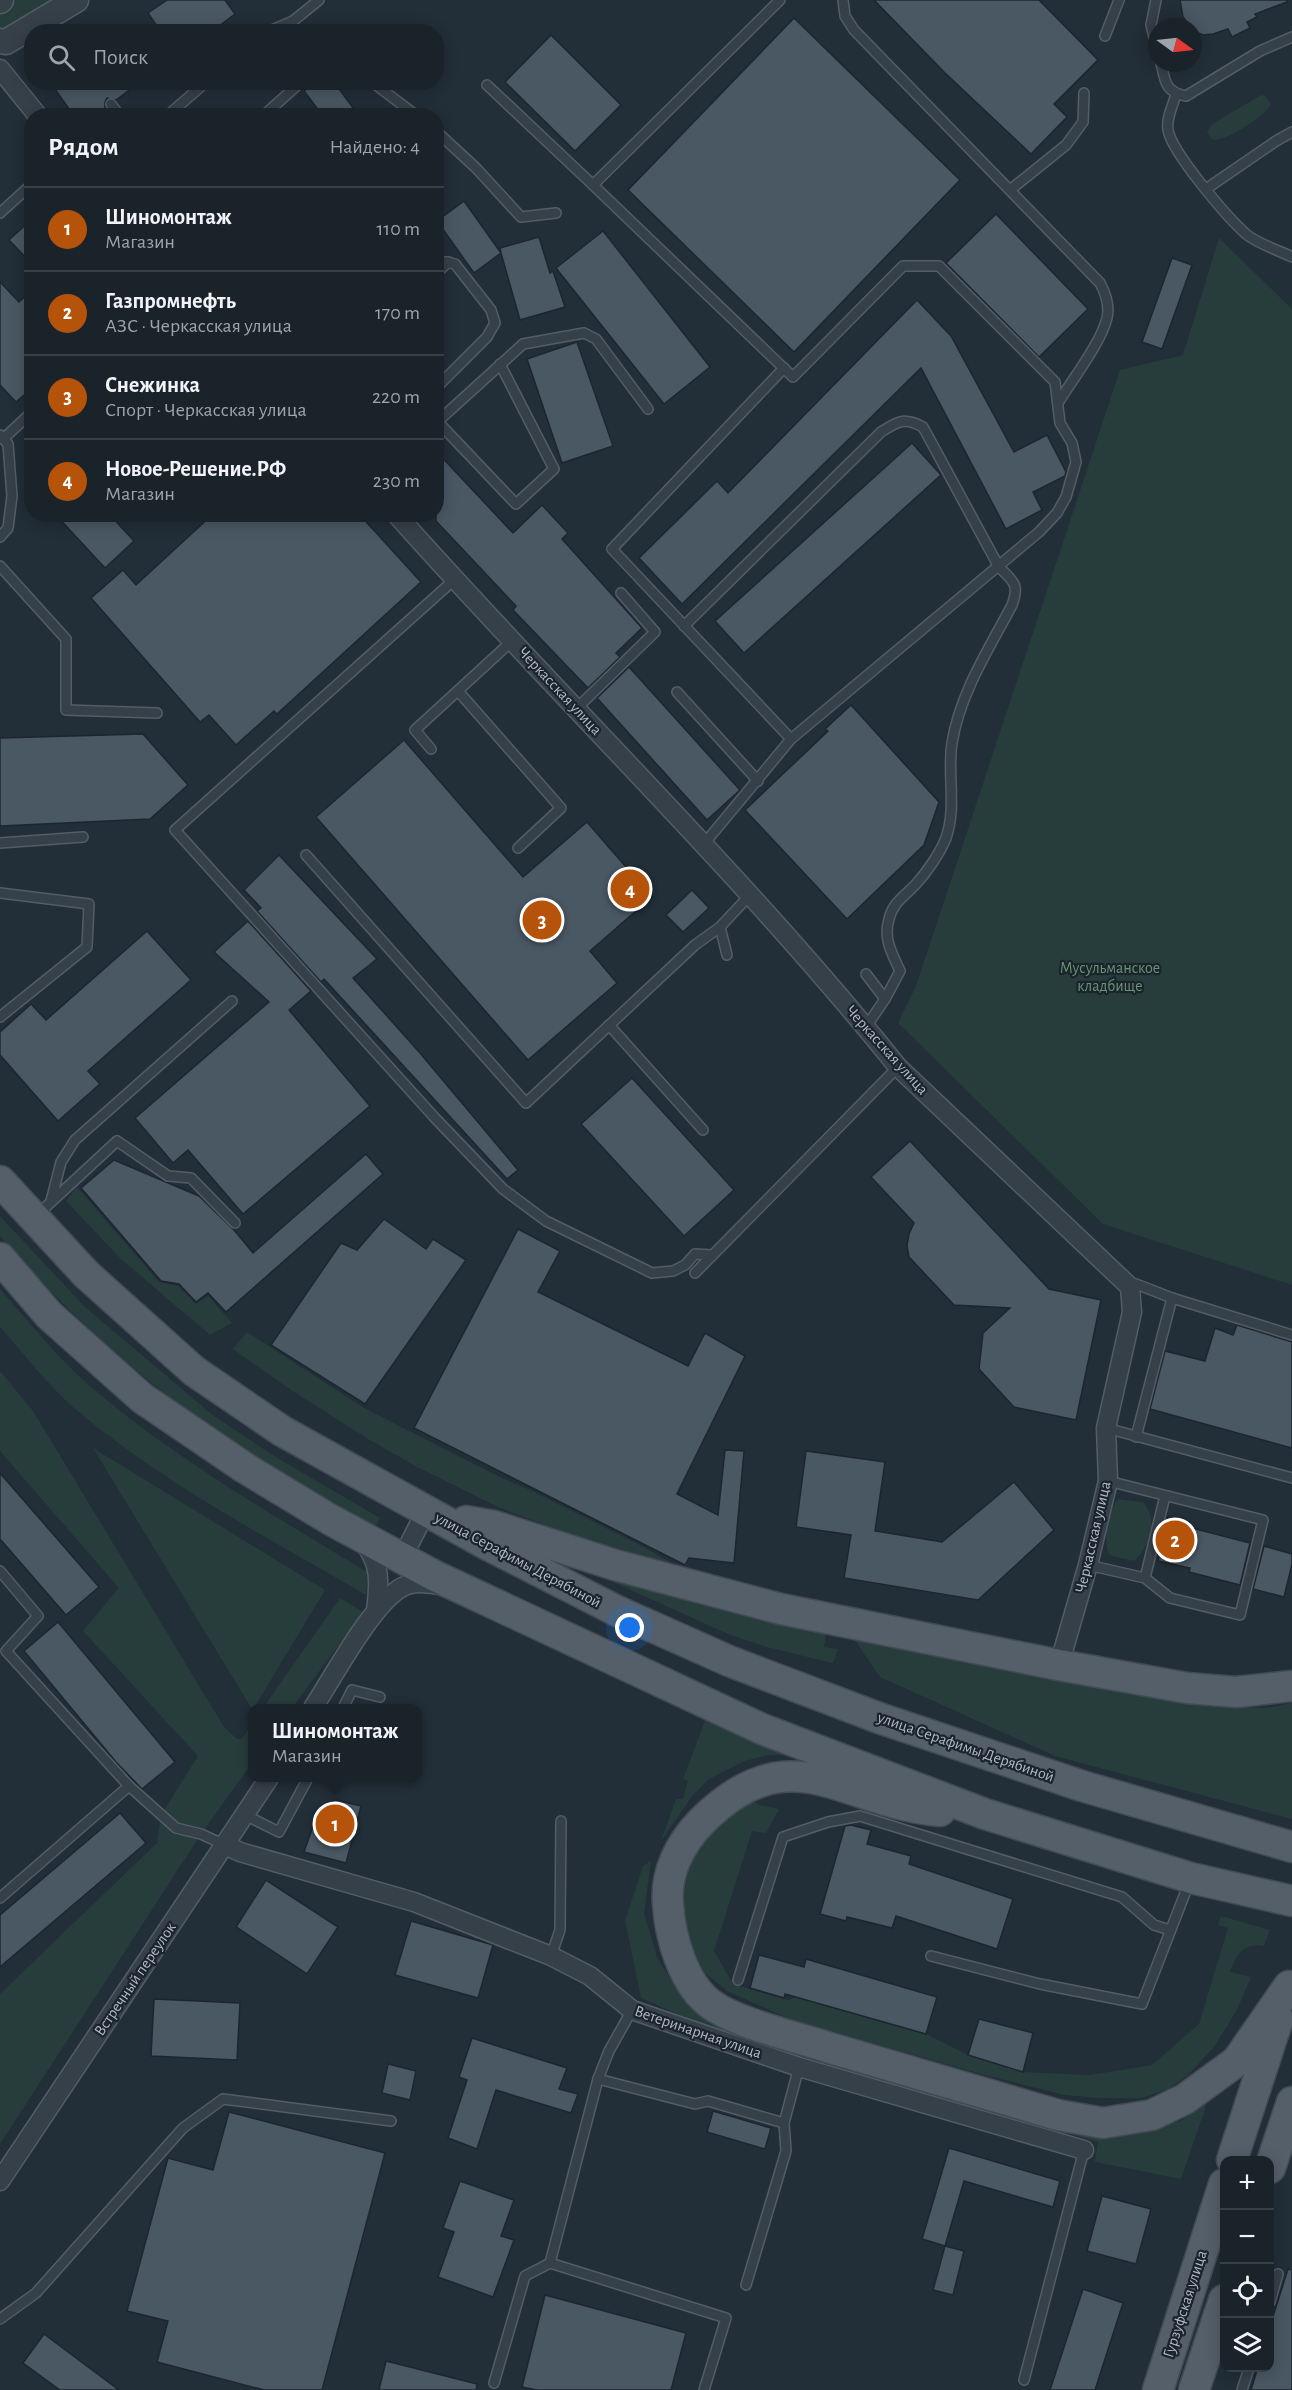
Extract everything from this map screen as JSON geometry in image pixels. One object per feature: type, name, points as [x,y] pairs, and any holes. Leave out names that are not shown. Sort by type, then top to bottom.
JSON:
[{"type":"main road","name":"улица Серафимы Дерябиной","points":[[0,1180],[43,1209],[86,1274],[194,1371],[282,1431],[430,1513],[617,1611],[729,1661],[879,1718],[1082,1786],[1292,1847]]},
{"type":"main road","points":[[0,1258],[50,1315],[142,1398],[245,1468],[356,1533],[468,1593],[762,1729],[985,1814],[1191,1878],[1287,1900]]},
{"type":"main road","points":[[430,1513],[494,1526],[615,1565],[781,1609],[1059,1665],[1187,1688],[1236,1692],[1292,1686]]},
{"type":"main road","points":[[985,1814],[912,1808],[832,1781],[813,1777],[766,1779],[745,1787],[720,1803],[691,1833],[674,1860],[667,1899],[669,1922],[683,1966],[698,1991],[711,2005],[733,2016],[792,2036],[1058,2115],[1103,2123],[1152,2115],[1185,2099],[1237,2061],[1290,1983]]},
{"type":"main road","points":[[1233,2156],[1290,1983]]},
{"type":"main road","points":[[1273,2156],[1292,2102]]},
{"type":"main road","name":"Гурзуфская улица","points":[[1158,2390],[1220,2196]]},
{"type":"main road","points":[[1194,2390],[1220,2312]]},
{"type":"street","points":[[36,24],[76,0]]},
{"type":"street","points":[[0,41],[6,42],[24,31]]},
{"type":"street","points":[[0,69],[32,108]]},
{"type":"street","name":"Черкасская улица","points":[[403,522],[454,580],[704,844],[866,1027],[897,1067],[1130,1287],[1132,1312],[1106,1428],[1108,1480],[1088,1565],[1059,1665]]},
{"type":"street","points":[[402,1557],[430,1513]]},
{"type":"street","points":[[356,1533],[371,1551],[377,1564],[380,1580],[376,1611]]},
{"type":"street","points":[[316,1704],[376,1611],[400,1588],[420,1582],[468,1593]]},
{"type":"street","name":"Встречный переулок","points":[[0,2181],[266,1782]]},
{"type":"street","name":"Ветеринарная улица","points":[[225,1845],[240,1852],[414,1902],[551,1956],[590,1976],[632,2010],[799,2067],[1084,2150]]},
{"type":"lane","points":[[286,24],[319,0]]},
{"type":"lane","points":[[593,185],[780,0]]},
{"type":"lane","points":[[843,0],[845,16],[854,30],[1100,283],[1108,298],[1107,318],[1099,336],[1058,403]]},
{"type":"lane","points":[[1105,36],[1119,0]]},
{"type":"lane","points":[[1152,18],[1155,0]]},
{"type":"lane","points":[[1163,72],[1167,87],[1176,94],[1186,96],[1260,51],[1292,38]]},
{"type":"lane","points":[[487,85],[794,377],[903,266],[939,266],[1055,382],[1060,423],[1072,443],[1076,462],[1066,497],[1057,513],[999,567],[791,739],[704,844]]},
{"type":"lane","points":[[176,108],[197,90]]},
{"type":"lane","points":[[272,108],[292,90]]},
{"type":"lane","points":[[383,90],[406,108]]},
{"type":"lane","points":[[1010,190],[1066,145],[1083,122],[1084,93]]},
{"type":"lane","points":[[1176,94],[1168,130],[1173,144],[1206,189],[1247,236],[1292,256]]},
{"type":"lane","points":[[111,104],[114,108]]},
{"type":"lane","points":[[1206,189],[1292,132]]},
{"type":"lane","points":[[444,138],[476,168],[521,217],[556,213]]},
{"type":"lane","points":[[0,213],[24,191]]},
{"type":"lane","points":[[444,261],[455,264],[495,318],[495,323],[487,338],[444,380]]},
{"type":"lane","points":[[444,266],[448,262]]},
{"type":"lane","points":[[444,416],[523,344],[584,333],[596,339],[648,409]]},
{"type":"lane","points":[[444,430],[516,504],[554,469],[500,364]]},
{"type":"lane","points":[[784,368],[612,549],[791,739]]},
{"type":"lane","points":[[0,537],[8,528],[12,496],[8,444],[2,437],[24,419]]},
{"type":"lane","points":[[684,626],[881,432],[897,422],[910,421],[923,427],[999,567],[1013,580],[1016,594],[964,699],[956,722],[951,762],[953,803],[946,838],[916,884],[893,906],[889,917],[887,942],[900,971],[866,1027]]},
{"type":"lane","points":[[0,566],[66,639],[66,711],[157,713]]},
{"type":"lane","points":[[454,580],[175,830],[502,1189],[546,1221],[652,1273],[673,1271],[685,1265],[695,1254],[712,1255]]},
{"type":"lane","points":[[576,709],[655,632],[621,593]]},
{"type":"lane","points":[[431,749],[415,730],[512,641]]},
{"type":"lane","points":[[458,691],[561,808],[518,848]]},
{"type":"lane","points":[[677,692],[758,781]]},
{"type":"lane","points":[[0,843],[83,837]]},
{"type":"lane","points":[[306,855],[526,1103],[695,945],[720,927],[749,896]]},
{"type":"lane","points":[[0,893],[89,904],[87,947],[0,1017]]},
{"type":"lane","points":[[720,927],[727,955]]},
{"type":"lane","points":[[866,974],[885,999]]},
{"type":"lane","points":[[43,1209],[61,1162],[75,1140],[232,1001]]},
{"type":"lane","points":[[609,1025],[703,1130]]},
{"type":"lane","points":[[695,1273],[897,1067]]},
{"type":"lane","points":[[43,1209],[117,1141],[168,1176],[191,1178],[236,1223]]},
{"type":"lane","points":[[1130,1287],[1137,1284],[1172,1298],[1292,1335]]},
{"type":"lane","points":[[1136,1437],[1172,1298]]},
{"type":"lane","points":[[1106,1428],[1292,1478]]},
{"type":"lane","points":[[1088,1565],[1145,1578],[1170,1598],[1240,1615],[1263,1520],[1108,1480]]},
{"type":"lane","points":[[1145,1578],[1165,1496]]},
{"type":"lane","points":[[0,1571],[38,1616],[6,1651],[129,1786],[176,1828],[201,1834],[225,1845]]},
{"type":"lane","points":[[345,1704],[352,1690],[380,1697]]},
{"type":"lane","points":[[245,1815],[279,1832],[306,1782]]},
{"type":"lane","points":[[0,1898],[129,1786]]},
{"type":"lane","points":[[738,1980],[783,1837],[828,1822],[860,1816],[1122,1897],[1154,1925],[1170,1930]]},
{"type":"lane","points":[[551,1956],[560,1930],[561,1821]]},
{"type":"lane","points":[[931,1956],[1040,1984],[1142,2004],[1191,1878]]},
{"type":"lane","points":[[550,2263],[598,2079],[609,2051],[632,2010]]},
{"type":"lane","points":[[746,2285],[786,2151],[784,2122],[799,2067]]},
{"type":"lane","points":[[598,2079],[695,2104],[708,2101],[784,2122]]},
{"type":"lane","points":[[0,2319],[36,2293],[183,2128],[223,2099],[391,2121]]},
{"type":"lane","points":[[1024,2380],[1084,2150]]},
{"type":"lane","points":[[494,2383],[525,2276],[550,2263],[726,2318],[704,2390]]},
{"type":"lane","points":[[1274,2286],[1278,2274]]},
{"type":"lane","points":[[1242,2390],[1247,2372]]},
{"type":"green space","points":[[16,0],[57,0],[0,33],[0,13]]},
{"type":"green space","points":[[1261,95],[1265,96],[1271,104],[1262,115],[1226,137],[1213,140],[1207,132],[1212,124]]},
{"type":"green space","name":"Мусульманское кладбище","points":[[1219,238],[1292,309],[1292,1285],[1103,1224],[898,1023],[916,986],[1120,370],[1183,355]]},
{"type":"green space","points":[[77,1187],[159,1282],[178,1286],[196,1304],[208,1296],[232,1323],[210,1335],[121,1259],[66,1201]]},
{"type":"green space","points":[[0,1216],[84,1306],[214,1416],[279,1459],[380,1518],[374,1529],[232,1442],[127,1363],[48,1289],[0,1236]]},
{"type":"green space","points":[[0,1289],[66,1363],[122,1413],[225,1485],[369,1573],[366,1595],[179,1485],[143,1461],[74,1408],[45,1379],[0,1327]]},
{"type":"green space","points":[[247,1332],[364,1408],[638,1544],[679,1567],[563,1532],[500,1508],[417,1467],[291,1390],[233,1349]]},
{"type":"green space","points":[[0,1371],[33,1411],[224,1727],[237,1739],[242,1739],[248,1730],[248,1769],[201,1834],[0,2144],[0,1994],[157,1843],[161,1815],[198,1756],[83,1631],[119,1588],[0,1451]]},
{"type":"green space","points":[[93,1448],[325,1590],[256,1704],[249,1704]]},
{"type":"green space","points":[[1118,1499],[1143,1502],[1151,1517],[1148,1540],[1134,1561],[1109,1555],[1107,1548],[1107,1526]]},
{"type":"green space","points":[[611,1581],[826,1634],[824,1647],[838,1649],[833,1663],[770,1648],[730,1635]]},
{"type":"green space","points":[[340,1598],[363,1612],[295,1704],[266,1704]]},
{"type":"green space","points":[[852,1636],[1218,1706],[1268,1708],[1292,1703],[1292,1819],[1055,1756],[880,1677]]},
{"type":"green space","points":[[707,1715],[799,1755],[768,1755],[745,1761],[709,1779],[693,1795],[661,1841],[676,1799],[683,1799],[688,1781],[683,1779]]},
{"type":"green space","points":[[751,1798],[759,1805],[779,1809],[766,1833],[752,1831],[714,1951],[733,1984],[788,2000],[795,1997],[926,2034],[968,2055],[1023,2072],[1090,2075],[1152,2065],[1199,2024],[1228,1928],[1218,1925],[1221,1916],[1270,1930],[1264,1946],[1246,1948],[1235,1960],[1230,1972],[1251,1977],[1237,2010],[1214,2047],[1187,2076],[1168,2089],[1142,2098],[1100,2098],[1064,2095],[981,2074],[792,2020],[727,1991],[705,1973],[689,1942],[681,1898],[685,1872],[702,1833]]},
{"type":"green space","points":[[651,1861],[644,1913],[658,1960],[687,2003],[723,2025],[1147,2131],[1180,2121],[1207,2103],[1181,2179],[1095,2162],[1098,2142],[756,2044],[690,2020],[641,1998],[625,1920],[643,1866]]},
{"type":"building","points":[[167,0],[225,0],[235,14],[222,24],[156,24],[148,13]]},
{"type":"building","points":[[874,0],[1039,0],[1098,60],[1054,104],[1067,117],[1031,154],[944,72]]},
{"type":"building","points":[[1180,0],[1287,0],[1287,2],[1255,14],[1257,17],[1247,22],[1250,28],[1232,37],[1228,29],[1203,35],[1202,18],[1183,17]]},
{"type":"building","points":[[794,18],[960,180],[794,352],[628,190]]},
{"type":"building","points":[[551,35],[621,105],[575,151],[505,82]]},
{"type":"building","points":[[56,90],[129,90],[116,100],[107,98],[105,108],[68,108]]},
{"type":"building","points":[[340,90],[353,108],[317,108],[304,91]]},
{"type":"building","points":[[464,201],[501,253],[474,273],[444,231],[444,216]]},
{"type":"building","points":[[996,214],[1088,309],[1039,357],[946,263]]},
{"type":"building","points":[[24,226],[24,256],[9,240]]},
{"type":"building","points":[[603,231],[710,367],[664,404],[556,268]]},
{"type":"building","points":[[539,237],[550,273],[553,271],[565,307],[520,320],[500,248]]},
{"type":"building","points":[[1172,258],[1192,265],[1162,349],[1142,342]]},
{"type":"building","points":[[0,282],[19,302],[24,297],[24,395],[16,402],[0,385]]},
{"type":"building","points":[[917,300],[951,336],[1014,452],[1047,435],[1066,472],[1065,476],[1033,492],[1042,510],[1006,529],[921,368],[682,604],[639,558],[717,481],[728,493]]},
{"type":"building","points":[[577,342],[613,446],[562,463],[527,359]]},
{"type":"building","points":[[912,443],[941,475],[744,653],[715,621]]},
{"type":"building","points":[[444,460],[513,533],[542,505],[568,533],[562,539],[642,628],[616,653],[620,657],[588,688],[513,610],[516,606],[437,522],[444,522]]},
{"type":"building","points":[[62,522],[116,522],[134,541],[105,568]]},
{"type":"building","points":[[204,522],[366,522],[421,582],[277,714],[274,711],[236,745],[209,715],[200,722],[91,598],[123,570],[136,585]]},
{"type":"building","points":[[629,667],[740,790],[707,820],[597,698]]},
{"type":"building","points":[[851,705],[939,802],[924,845],[847,919],[745,810],[828,731],[825,729]]},
{"type":"building","points":[[143,734],[188,785],[150,819],[0,826],[0,738]]},
{"type":"building","points":[[404,740],[523,877],[587,822],[652,897],[590,951],[617,983],[528,1060],[316,817]]},
{"type":"building","points":[[279,855],[377,959],[353,978],[420,1053],[518,1170],[507,1179],[324,979],[321,982],[257,911],[261,908],[244,890]]},
{"type":"building","points":[[692,890],[709,908],[683,932],[666,915]]},
{"type":"building","points":[[248,921],[311,991],[289,1010],[370,1106],[243,1214],[188,1150],[173,1163],[135,1118],[269,1002],[214,952]]},
{"type":"building","points":[[147,931],[191,980],[88,1071],[100,1084],[58,1121],[0,1055],[0,1032],[31,1004],[46,1020]]},
{"type":"building","points":[[632,1078],[734,1190],[684,1236],[581,1124]]},
{"type":"building","points":[[910,1141],[1049,1289],[1101,1300],[1076,1420],[1014,1407],[979,1369],[983,1333],[1010,1308],[954,1305],[909,1257],[907,1245],[914,1223],[871,1177]]},
{"type":"building","points":[[366,1154],[383,1174],[226,1312],[208,1293],[196,1302],[179,1284],[161,1281],[81,1188],[114,1160],[199,1196],[234,1230],[253,1253]]},
{"type":"building","points":[[384,1219],[426,1249],[433,1239],[466,1260],[365,1404],[271,1345],[341,1243],[357,1250]]},
{"type":"building","points":[[518,1229],[560,1251],[538,1292],[688,1366],[705,1333],[745,1356],[677,1494],[718,1515],[725,1450],[744,1451],[734,1563],[689,1558],[685,1565],[414,1428]]},
{"type":"building","points":[[1237,1325],[1292,1342],[1292,1448],[1150,1409],[1165,1351],[1205,1361],[1215,1328],[1233,1335]]},
{"type":"building","points":[[806,1451],[885,1462],[875,1531],[942,1542],[1014,1482],[1054,1530],[978,1600],[844,1578],[851,1535],[796,1527]]},
{"type":"building","points":[[0,1473],[99,1587],[66,1615],[0,1539]]},
{"type":"building","points":[[1168,1517],[1190,1522],[1188,1527],[1250,1543],[1240,1585],[1189,1572],[1190,1568],[1158,1561]]},
{"type":"building","points":[[1264,1546],[1292,1554],[1292,1564],[1284,1597],[1253,1589]]},
{"type":"building","points":[[58,1622],[175,1762],[142,1789],[116,1762],[24,1651]]},
{"type":"building","points":[[336,1800],[361,1806],[346,1863],[304,1852],[319,1809]]},
{"type":"building","points":[[120,1813],[146,1843],[0,1967],[0,1915]]},
{"type":"building","points":[[851,1825],[871,1830],[867,1844],[911,1856],[909,1864],[1013,1899],[997,1949],[896,1916],[892,1928],[847,1917],[846,1921],[820,1914],[845,1826]]},
{"type":"building","points":[[266,1880],[338,1927],[307,1974],[236,1927]]},
{"type":"building","points":[[411,1921],[493,1945],[478,1998],[395,1975]]},
{"type":"building","points":[[759,1955],[804,1967],[806,1959],[937,1997],[926,2034],[785,1994],[784,1998],[750,1988]]},
{"type":"building","points":[[154,1999],[240,2003],[237,2060],[151,2056]]},
{"type":"building","points":[[979,2019],[1033,2033],[1023,2072],[968,2055]]},
{"type":"building","points":[[472,2038],[567,2068],[559,2089],[578,2094],[571,2113],[496,2090],[477,2149],[448,2138],[467,2080],[459,2077]]},
{"type":"building","points":[[388,2064],[416,2071],[410,2100],[382,2093]]},
{"type":"building","points":[[713,2111],[771,2128],[765,2149],[707,2132]]},
{"type":"building","points":[[229,2112],[385,2153],[322,2390],[264,2390],[157,2362],[168,2321],[127,2311],[168,2158],[213,2170]]},
{"type":"building","points":[[949,2148],[1060,2181],[1053,2207],[964,2181],[945,2246],[922,2239]]},
{"type":"building","points":[[460,2181],[514,2200],[501,2236],[514,2240],[493,2297],[438,2277],[454,2232],[443,2228]]},
{"type":"building","points":[[1102,2196],[1151,2209],[1136,2264],[1087,2251]]},
{"type":"building","points":[[945,2246],[964,2251],[953,2295],[933,2290]]},
{"type":"building","points":[[1288,2269],[1292,2270],[1292,2390],[1251,2390],[1256,2372],[1274,2372],[1274,2313]]},
{"type":"building","points":[[1083,2289],[1123,2303],[1095,2390],[1050,2390]]},
{"type":"building","points":[[545,2295],[686,2333],[671,2390],[537,2390],[522,2387]]},
{"type":"building","points":[[44,2334],[119,2390],[60,2390],[23,2363]]},
{"type":"building","points":[[386,2361],[477,2384],[476,2390],[379,2390]]},
{"type":"place","name":"Новое-Решение.РФ","points":[[630,889]]},
{"type":"place","name":"Снежинка","points":[[542,920]]},
{"type":"place","name":"Газпромнефть","points":[[1175,1540]]},
{"type":"place","name":"Шиномонтаж","points":[[335,1824]]}]
